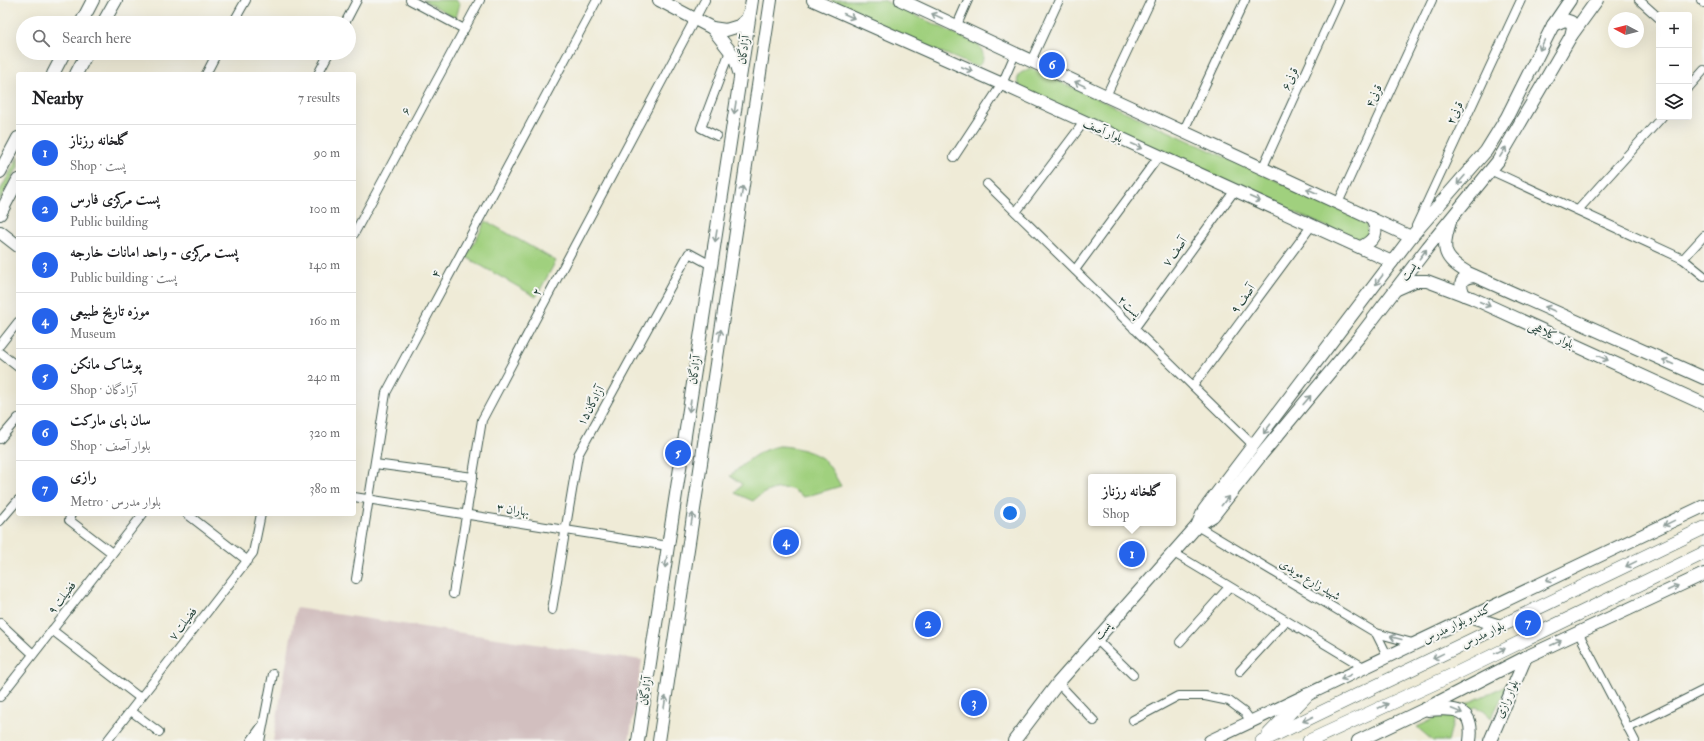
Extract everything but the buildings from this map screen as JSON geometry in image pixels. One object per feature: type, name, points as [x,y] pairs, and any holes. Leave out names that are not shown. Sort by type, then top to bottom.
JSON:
[{"type":"main road","points":[[85,16],[93,0]]},
{"type":"main road","points":[[107,16],[116,0]]},
{"type":"main road","points":[[659,0],[712,28],[726,30],[739,26],[747,19],[751,4]]},
{"type":"main road","name":"آزادگان","points":[[659,741],[771,0]]},
{"type":"main road","points":[[901,0],[1411,237]]},
{"type":"main road","name":"پست","points":[[1258,450],[1345,325],[1411,237],[1486,151],[1507,117],[1553,25],[1570,0]]},
{"type":"main road","name":"پست","points":[[1014,741],[1058,683],[1197,526],[1204,510],[1360,336],[1490,170],[1520,124],[1570,36],[1597,0]]},
{"type":"main road","name":"بلوار آصف","points":[[820,1],[1392,262]]},
{"type":"main road","name":"آزادگان","points":[[638,741],[751,4]]},
{"type":"main road","points":[[1553,25],[1565,20],[1571,22],[1573,27],[1570,36]]},
{"type":"main road","points":[[712,28],[730,51],[739,68],[740,80]]},
{"type":"main road","points":[[54,72],[60,60]]},
{"type":"main road","points":[[77,72],[83,60]]},
{"type":"main road","points":[[0,172],[16,142]]},
{"type":"main road","points":[[0,214],[16,184]]},
{"type":"main road","name":"بلوار کلاهچی","points":[[1452,217],[1446,236],[1445,251],[1452,264],[1474,276],[1704,378]]},
{"type":"main road","points":[[1361,247],[1369,243],[1375,235],[1376,225],[1371,218]]},
{"type":"main road","points":[[0,232],[16,244]]},
{"type":"main road","points":[[1464,295],[1461,286],[1462,280],[1466,277],[1474,276]]},
{"type":"main road","name":"بلوار کلاهچی","points":[[1396,289],[1415,281],[1427,281],[1464,295],[1704,404]]},
{"type":"main road","points":[[1345,325],[1360,336]]},
{"type":"main road","points":[[697,358],[716,361]]},
{"type":"main road","name":"کندرو بلوار مدرس","points":[[1210,741],[1704,506]]},
{"type":"main road","points":[[1701,530],[1704,544]]},
{"type":"main road","name":"بلوار مدرس","points":[[1262,741],[1701,530]]},
{"type":"main road","name":"بلوار مدرس","points":[[1309,741],[1459,672],[1704,553]]},
{"type":"main road","points":[[1358,741],[1423,710],[1526,657],[1704,574]]},
{"type":"main road","points":[[1472,617],[1500,626]]},
{"type":"main road","name":"بلوار رازی","points":[[1490,741],[1526,657]]},
{"type":"main road","points":[[1262,741],[1307,695]]},
{"type":"main road","points":[[1423,710],[1449,708],[1459,710],[1468,717],[1471,728],[1470,740]]},
{"type":"street","points":[[237,16],[246,0]]},
{"type":"street","points":[[349,16],[358,0]]},
{"type":"street","points":[[410,0],[464,29]]},
{"type":"street","name":"۶","points":[[356,230],[480,0]]},
{"type":"street","name":"۴","points":[[356,578],[386,393],[597,0]]},
{"type":"street","name":"۲","points":[[453,594],[482,420],[705,0]]},
{"type":"street","points":[[957,25],[968,0]]},
{"type":"street","points":[[1031,61],[1059,0]]},
{"type":"street","points":[[1106,96],[1151,0]]},
{"type":"street","points":[[1183,132],[1245,0]]},
{"type":"street","name":"قرنی۶","points":[[1262,168],[1339,0]]},
{"type":"street","name":"قرنی۴","points":[[1338,203],[1432,0]]},
{"type":"street","name":"قرنی۲","points":[[1411,237],[1521,0]]},
{"type":"street","points":[[1639,0],[1656,15]]},
{"type":"street","points":[[1701,0],[1704,3]]},
{"type":"street","points":[[717,136],[701,128],[730,51]]},
{"type":"street","points":[[954,157],[1002,84],[1015,54]]},
{"type":"street","points":[[207,72],[213,60]]},
{"type":"street","points":[[319,72],[325,60]]},
{"type":"street","points":[[1692,84],[1704,70]]},
{"type":"street","points":[[1578,210],[1659,120]]},
{"type":"street","points":[[1016,212],[1084,122]]},
{"type":"street","points":[[1075,270],[1159,156]]},
{"type":"street","points":[[1490,170],[1683,259],[1704,276]]},
{"type":"street","name":"پست۲","points":[[987,184],[1258,450]]},
{"type":"street","name":"۷ آصف","points":[[1134,329],[1235,190]]},
{"type":"street","name":"۹ آصف","points":[[1193,386],[1312,225]]},
{"type":"street","points":[[1683,259],[1704,236]]},
{"type":"street","name":"آزادگان۱۵","points":[[552,610],[578,455],[689,253],[711,265]]},
{"type":"street","points":[[0,345],[16,325]]},
{"type":"street","points":[[0,353],[16,365]]},
{"type":"street","points":[[0,439],[16,420]]},
{"type":"street","points":[[375,464],[473,477]]},
{"type":"street","name":"بهاران ۳","points":[[356,497],[668,546]]},
{"type":"street","points":[[0,521],[16,502]]},
{"type":"street","points":[[70,516],[69,520],[112,553]]},
{"type":"street","name":"فضیلت ۹","points":[[0,696],[141,516]]},
{"type":"street","points":[[190,516],[248,561]]},
{"type":"street","name":"فضیلت ۷","points":[[111,740],[140,698],[248,561],[253,553],[261,516]]},
{"type":"street","name":"شهید زارع مویدی","points":[[1197,526],[1376,633],[1416,644]]},
{"type":"street","points":[[1174,553],[1365,668]]},
{"type":"street","points":[[1180,642],[1229,587]]},
{"type":"street","points":[[1240,671],[1286,621]]},
{"type":"street","points":[[0,623],[33,654]]},
{"type":"street","points":[[52,630],[140,698]]},
{"type":"street","points":[[1578,632],[1635,741]]},
{"type":"street","points":[[1376,633],[1388,657]]},
{"type":"street","points":[[1096,639],[1133,675]]},
{"type":"street","points":[[260,741],[273,674]]},
{"type":"street","points":[[1058,683],[1094,721]]},
{"type":"street","points":[[1628,728],[1704,690]]},
{"type":"street","points":[[1133,720],[1178,696],[1205,696],[1229,701],[1245,713],[1251,721]]},
{"type":"street","points":[[131,711],[160,732]]},
{"type":"street","points":[[251,741],[263,726]]},
{"type":"shaded area","points":[[296,608],[642,660],[629,741],[273,741]]},
{"type":"green space","points":[[423,0],[455,0],[460,3],[456,18]]},
{"type":"green space","points":[[831,0],[883,0],[979,45],[983,54],[983,60],[976,67],[838,8]]},
{"type":"green space","points":[[1032,69],[1365,221],[1368,232],[1366,238],[1358,241],[1023,91],[1017,79],[1018,76],[1022,72]]},
{"type":"green space","points":[[16,161],[16,171],[0,201],[0,191]]},
{"type":"green space","points":[[486,221],[556,261],[536,297],[466,257]]},
{"type":"green space","points":[[779,446],[804,450],[822,458],[841,486],[804,497],[791,489],[780,488],[765,492],[753,501],[735,493],[742,484],[730,476],[759,453]]},
{"type":"green space","points":[[1509,684],[1491,718],[1484,710],[1476,707],[1455,715],[1448,741],[1433,741],[1417,727]]},
{"type":"place","name":"سان بای مارکت","points":[[1052,65]]},
{"type":"place","name":"پوشاک مانکن","points":[[678,453]]},
{"type":"place","name":"موزه تاریخ طبیعی","points":[[786,542]]},
{"type":"place","name":"گلخانه رزناز","points":[[1132,554]]},
{"type":"place","name":"رازی","points":[[1528,623]]},
{"type":"place","name":"پست مرکزی فارس","points":[[928,624]]},
{"type":"place","name":"پست مرکزی - واحد امانات خارجه","points":[[974,703]]}]
